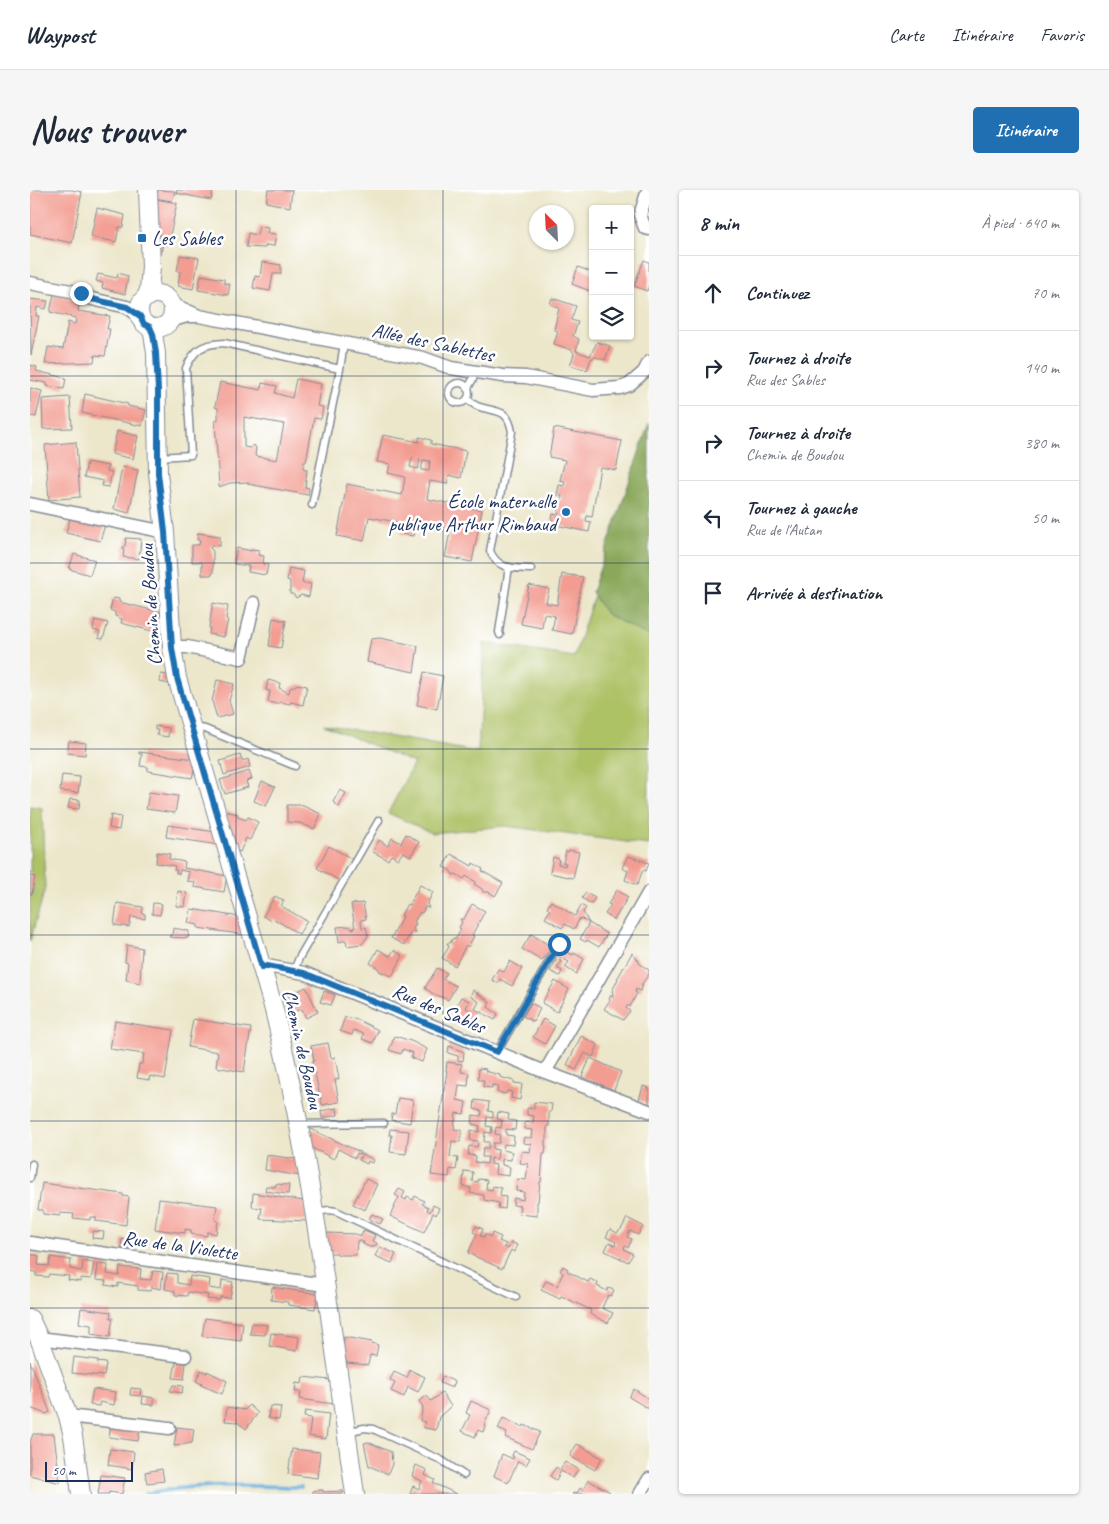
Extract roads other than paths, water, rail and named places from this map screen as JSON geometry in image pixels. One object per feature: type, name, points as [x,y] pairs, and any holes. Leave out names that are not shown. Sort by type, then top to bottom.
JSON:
[{"type":"street","name":"Chemin de Boudou","points":[[148,190],[151,267],[148,314],[162,340],[165,532],[172,648],[177,678],[262,968],[286,1059],[325,1285],[355,1494]]},
{"type":"street","points":[[648,190],[640,215],[645,228],[649,229]]},
{"type":"street","name":"Chemin de Boudou","points":[[151,267],[168,300]]},
{"type":"street","points":[[30,283],[81,293],[92,299],[148,314],[172,312],[168,300],[158,295],[148,314]]},
{"type":"street","name":"Allée des Sablettes","points":[[168,300],[199,316]]},
{"type":"street","name":"Allée des Sablettes","points":[[148,314],[199,316],[423,358],[451,368],[503,376],[526,377],[593,390],[606,390],[628,385],[644,372],[649,362]]},
{"type":"street","points":[[30,504],[165,532]]},
{"type":"street","points":[[172,648],[186,646],[241,658],[254,603]]},
{"type":"street","points":[[545,1072],[649,892]]},
{"type":"street","name":"Rue des Sables","points":[[262,968],[267,966],[294,970],[365,997],[545,1072],[649,1111]]},
{"type":"street","name":"Rue de la Violette","points":[[30,1243],[325,1285]]},
{"type":"street","points":[[30,1319],[68,1416],[73,1436],[81,1494]]},
{"type":"street","points":[[39,1338],[186,1356]]},
{"type":"street","points":[[68,1416],[168,1428]]},
{"type":"street","points":[[640,1494],[649,1479]]},
{"type":"lane","points":[[312,505],[344,342]]},
{"type":"lane","points":[[163,456],[191,455],[186,368],[192,356],[200,348],[211,344],[224,343],[340,369]]},
{"type":"lane","points":[[451,368],[453,384],[449,391],[450,398],[456,403],[467,399]]},
{"type":"lane","points":[[467,399],[468,388],[473,380],[474,372]]},
{"type":"lane","points":[[453,384],[461,383],[468,388]]},
{"type":"lane","points":[[467,399],[476,406],[498,410],[506,416],[512,432],[490,551],[494,561],[505,567],[531,569]]},
{"type":"lane","points":[[500,635],[509,567]]},
{"type":"lane","points":[[191,728],[206,728],[295,766]]},
{"type":"lane","points":[[294,970],[299,958],[379,820]]},
{"type":"lane","points":[[497,1052],[559,944]]},
{"type":"lane","points":[[298,1124],[306,1122],[384,1123]]},
{"type":"lane","points":[[30,1178],[32,1164]]},
{"type":"lane","points":[[313,1213],[329,1210],[336,1211],[516,1297]]},
{"type":"lane","points":[[346,1432],[364,1428],[373,1429],[442,1460],[464,1475]]},
{"type":"waterway","points":[[146,1494],[204,1486],[301,1487]]},
{"type":"place","name":"Les Sables","points":[[142,238]]},
{"type":"place","name":"École maternelle publique Arthur Rimbaud","points":[[566,512]]}]
